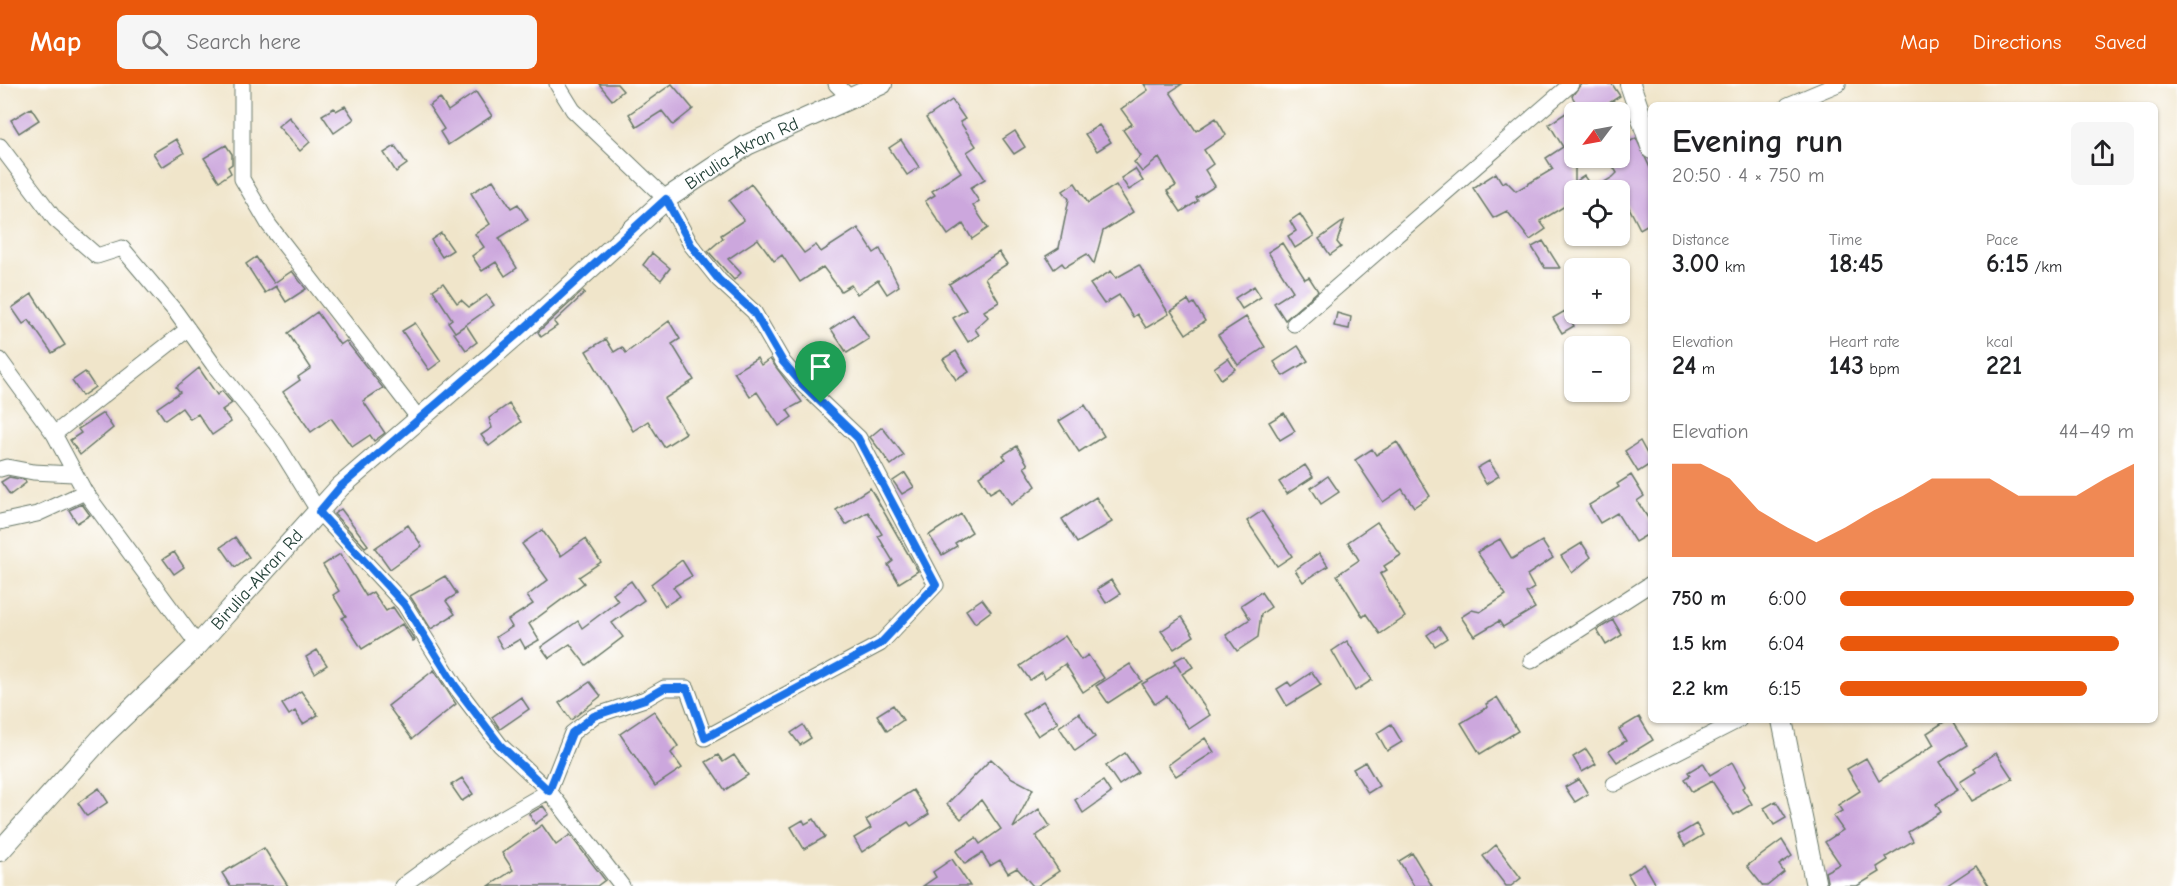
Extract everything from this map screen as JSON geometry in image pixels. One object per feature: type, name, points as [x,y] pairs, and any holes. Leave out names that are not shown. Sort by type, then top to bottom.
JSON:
[{"type":"street","points":[[242,84],[242,179],[269,225],[420,420]]},
{"type":"street","points":[[402,886],[466,839],[549,791],[572,733],[594,716],[645,699],[664,688],[687,688],[705,738],[880,644],[936,585],[858,438],[802,384],[783,362],[754,312],[719,280],[691,245],[666,199],[573,110],[557,84]]},
{"type":"street","points":[[836,84],[850,98]]},
{"type":"street","name":"Birulia-Akran Rd","points":[[0,851],[104,735],[198,645],[340,487],[420,420],[666,199],[747,145],[882,84]]},
{"type":"street","points":[[1294,324],[1571,84]]},
{"type":"street","points":[[1630,84],[1648,137]]},
{"type":"street","points":[[1795,102],[1838,84]]},
{"type":"street","points":[[0,146],[55,219],[97,256],[122,248],[188,328],[213,364],[277,444],[319,512],[404,604],[456,687],[500,745],[549,791],[622,886]]},
{"type":"street","points":[[54,434],[188,328]]},
{"type":"street","points":[[0,360],[54,434],[73,474],[85,492],[198,645]]},
{"type":"street","points":[[0,469],[7,467],[33,472],[73,474]]},
{"type":"street","points":[[0,522],[37,514],[85,492]]},
{"type":"street","points":[[1531,662],[1648,586]]},
{"type":"street","points":[[1614,784],[1732,723]]},
{"type":"street","points":[[1783,723],[1816,886]]},
{"type":"building","points":[[599,84],[617,84],[623,91],[612,100]]},
{"type":"building","points":[[672,84],[693,109],[673,125],[662,111],[637,127],[629,114]]},
{"type":"building","points":[[1144,84],[1182,84],[1170,92],[1196,131],[1216,118],[1226,135],[1204,150],[1213,164],[1205,170],[1215,186],[1196,198],[1198,201],[1181,212],[1167,191],[1176,186],[1159,158],[1142,172],[1134,162],[1141,156],[1123,130],[1132,124],[1121,109],[1148,90]]},
{"type":"building","points":[[1581,84],[1612,84],[1620,96],[1611,102],[1575,102],[1572,96]]},
{"type":"building","points":[[476,92],[492,116],[448,145],[440,132],[444,129],[429,106],[440,98],[448,111]]},
{"type":"building","points":[[952,100],[965,119],[960,122],[976,146],[967,152],[985,179],[970,188],[979,201],[973,206],[988,228],[972,239],[963,224],[948,235],[925,201],[935,195],[932,191],[961,172],[926,118]]},
{"type":"building","points":[[345,106],[354,119],[334,133],[322,115],[334,108],[336,111]]},
{"type":"building","points":[[31,108],[39,120],[19,133],[11,120]]},
{"type":"building","points":[[1564,114],[1564,168],[1575,168],[1575,180],[1564,180],[1564,207],[1540,221],[1546,229],[1530,240],[1507,211],[1493,218],[1473,188],[1496,173],[1502,183],[1506,181],[1516,191],[1553,169],[1546,158],[1563,147],[1549,124]]},
{"type":"building","points":[[289,117],[310,142],[300,151],[278,126]]},
{"type":"building","points":[[1099,125],[1111,142],[1097,151],[1085,134]]},
{"type":"building","points":[[1015,131],[1025,147],[1014,154],[1003,139]]},
{"type":"building","points":[[1636,138],[1648,164],[1648,224],[1640,229],[1630,210],[1630,180],[1608,180],[1617,173],[1614,168],[1630,168],[1630,141]]},
{"type":"building","points":[[176,139],[184,153],[162,167],[153,153]]},
{"type":"building","points":[[901,140],[919,167],[907,175],[889,148]]},
{"type":"building","points":[[226,145],[232,154],[232,164],[228,167],[231,173],[219,181],[204,158]]},
{"type":"building","points":[[395,146],[407,164],[396,172],[384,153]]},
{"type":"building","points":[[1135,169],[1143,181],[1129,190],[1121,178]]},
{"type":"building","points":[[493,180],[511,208],[518,204],[528,220],[499,238],[517,268],[505,276],[496,262],[482,271],[472,256],[484,247],[475,234],[490,224],[471,193]]},
{"type":"building","points":[[1075,183],[1088,203],[1116,185],[1133,212],[1103,231],[1094,264],[1087,254],[1065,267],[1062,263],[1054,269],[1046,256],[1059,248],[1069,199],[1063,191]]},
{"type":"building","points":[[751,184],[804,253],[816,245],[821,252],[858,228],[874,253],[880,249],[899,286],[887,294],[878,280],[857,294],[851,285],[841,291],[823,267],[800,282],[782,255],[774,261],[758,239],[728,259],[741,273],[734,280],[708,251],[723,238],[721,235],[744,220],[729,201]]},
{"type":"building","points":[[1300,214],[1314,236],[1295,248],[1288,236],[1296,231],[1290,221]]},
{"type":"building","points":[[1344,221],[1337,242],[1341,247],[1330,255],[1319,239]]},
{"type":"building","points":[[441,233],[453,250],[442,257],[431,240]]},
{"type":"building","points":[[1543,241],[1560,268],[1545,268],[1532,247]]},
{"type":"building","points":[[1282,243],[1305,279],[1309,277],[1318,291],[1285,320],[1274,303],[1293,291],[1268,252]]},
{"type":"building","points":[[999,252],[1007,264],[985,278],[999,302],[984,311],[988,317],[975,329],[979,335],[968,342],[953,318],[966,310],[949,284]]},
{"type":"building","points":[[652,253],[670,268],[661,280],[643,265]]},
{"type":"building","points":[[256,257],[274,283],[292,271],[306,289],[286,302],[276,286],[265,293],[246,264]]},
{"type":"building","points":[[1139,265],[1169,314],[1146,328],[1137,314],[1133,317],[1119,295],[1104,304],[1090,284],[1111,271],[1116,278]]},
{"type":"building","points":[[443,283],[457,303],[461,300],[469,307],[487,295],[494,305],[455,332],[448,322],[452,319],[433,290]]},
{"type":"building","points":[[1254,286],[1261,297],[1242,309],[1235,298]]},
{"type":"building","points":[[583,291],[585,293],[554,322],[557,326],[541,337],[538,332]]},
{"type":"building","points":[[32,294],[65,345],[52,353],[29,320],[23,324],[12,308]]},
{"type":"building","points":[[1188,300],[1191,305],[1194,303],[1205,321],[1186,334],[1171,311]]},
{"type":"building","points":[[317,312],[340,345],[346,341],[383,388],[363,401],[385,433],[374,441],[370,435],[352,447],[331,418],[311,432],[283,392],[300,380],[298,377],[311,368],[288,333]]},
{"type":"building","points":[[1564,312],[1564,324],[1574,326],[1562,333],[1553,318]]},
{"type":"building","points":[[1337,313],[1351,317],[1349,329],[1334,326]]},
{"type":"building","points":[[853,314],[869,339],[847,353],[831,329]]},
{"type":"building","points":[[1246,317],[1265,347],[1238,365],[1218,335]]},
{"type":"building","points":[[669,321],[680,339],[672,344],[694,380],[664,399],[686,433],[664,447],[648,421],[633,431],[586,351],[606,339],[614,352],[622,347],[626,353]]},
{"type":"building","points":[[415,323],[441,361],[429,370],[402,331]]},
{"type":"building","points":[[466,325],[477,342],[466,350],[454,333]]},
{"type":"building","points":[[1298,346],[1308,361],[1283,376],[1274,362]]},
{"type":"building","points":[[956,351],[969,372],[956,380],[943,359]]},
{"type":"building","points":[[757,358],[761,365],[770,359],[802,402],[787,410],[792,417],[779,426],[757,392],[750,397],[734,372]]},
{"type":"building","points":[[1228,358],[1235,369],[1221,379],[1214,368]]},
{"type":"building","points":[[199,368],[217,395],[222,391],[232,403],[222,410],[231,422],[212,435],[198,414],[190,419],[182,408],[165,420],[157,408],[180,392],[176,387]]},
{"type":"building","points":[[85,372],[95,387],[82,396],[72,381]]},
{"type":"building","points":[[509,404],[521,422],[489,446],[481,435],[492,428],[489,418]]},
{"type":"building","points":[[1085,405],[1104,436],[1079,452],[1059,421]]},
{"type":"building","points":[[103,413],[113,428],[80,455],[70,440],[81,433],[78,429]]},
{"type":"building","points":[[1284,413],[1295,431],[1280,440],[1269,422]]},
{"type":"building","points":[[882,427],[904,455],[891,465],[870,437]]},
{"type":"building","points":[[1640,441],[1648,456],[1648,466],[1638,472],[1625,451]]},
{"type":"building","points":[[1397,442],[1430,496],[1414,507],[1402,489],[1383,502],[1355,460],[1372,449],[1376,455]]},
{"type":"building","points":[[1017,446],[1028,465],[1024,467],[1036,486],[1011,505],[1000,487],[990,493],[979,476],[1006,459],[1003,455]]},
{"type":"building","points":[[1489,461],[1499,476],[1486,484],[1477,468]]},
{"type":"building","points":[[1305,465],[1313,477],[1287,494],[1279,482]]},
{"type":"building","points":[[905,473],[914,487],[902,494],[893,481]]},
{"type":"building","points":[[1631,475],[1644,496],[1637,501],[1648,518],[1648,534],[1635,542],[1617,513],[1600,523],[1589,505],[1619,487],[1617,484]]},
{"type":"building","points":[[1328,476],[1339,492],[1321,504],[1311,488]]},
{"type":"building","points":[[9,477],[25,480],[26,483],[10,495],[1,482]]},
{"type":"building","points":[[870,488],[918,571],[899,583],[888,565],[893,561],[878,536],[882,534],[868,512],[846,525],[836,510]]},
{"type":"building","points":[[1096,497],[1112,522],[1077,543],[1062,519]]},
{"type":"building","points":[[82,504],[90,515],[77,523],[69,510]]},
{"type":"building","points":[[341,509],[368,545],[365,547],[334,514]]},
{"type":"building","points":[[1262,511],[1292,556],[1277,566],[1247,521]]},
{"type":"building","points":[[961,514],[972,532],[955,543],[957,546],[942,555],[929,535]]},
{"type":"building","points":[[1377,522],[1401,555],[1384,566],[1387,570],[1380,574],[1405,617],[1380,634],[1366,614],[1363,617],[1337,575],[1359,560],[1348,542]]},
{"type":"building","points":[[408,525],[422,546],[390,569],[375,548]]},
{"type":"building","points":[[542,530],[561,556],[585,539],[601,562],[579,577],[584,583],[529,624],[539,640],[525,648],[520,639],[503,649],[496,637],[512,627],[508,620],[533,604],[527,596],[548,580],[522,544]]},
{"type":"building","points":[[235,537],[249,557],[235,567],[221,547]]},
{"type":"building","points":[[1500,539],[1512,559],[1542,541],[1553,558],[1527,575],[1534,588],[1526,593],[1535,608],[1503,627],[1499,621],[1474,636],[1461,617],[1472,610],[1480,612],[1506,595],[1477,552]]},
{"type":"building","points":[[1582,543],[1591,557],[1572,573],[1561,556]]},
{"type":"building","points":[[174,552],[184,567],[174,574],[163,559]]},
{"type":"building","points":[[1319,553],[1328,566],[1303,582],[1295,570]]},
{"type":"building","points":[[340,554],[366,596],[373,592],[386,611],[393,607],[415,640],[413,641],[402,624],[362,649],[342,618],[346,616],[333,595],[339,591],[323,565]]},
{"type":"building","points":[[682,560],[692,576],[673,587],[680,596],[665,606],[651,584]]},
{"type":"building","points":[[445,576],[457,594],[446,601],[455,614],[431,629],[410,596]]},
{"type":"building","points":[[1111,580],[1120,594],[1106,603],[1097,589]]},
{"type":"building","points":[[631,581],[644,600],[612,623],[623,637],[586,665],[570,644],[549,658],[541,647],[578,621],[582,628],[618,601],[613,594]]},
{"type":"building","points":[[1261,592],[1271,607],[1261,614],[1258,637],[1237,651],[1226,635],[1250,619],[1241,605]]},
{"type":"building","points":[[982,599],[991,611],[975,623],[966,610]]},
{"type":"building","points":[[1182,617],[1194,636],[1174,649],[1161,631]]},
{"type":"building","points":[[1613,620],[1622,635],[1606,645],[1597,630]]},
{"type":"building","points":[[1439,627],[1447,638],[1435,646],[1427,635]]},
{"type":"building","points":[[1065,636],[1081,660],[1088,655],[1104,678],[1083,692],[1065,664],[1045,678],[1042,672],[1030,680],[1020,666]]},
{"type":"building","points":[[1347,641],[1372,680],[1355,691],[1332,651]]},
{"type":"building","points":[[317,650],[327,665],[315,673],[306,657]]},
{"type":"building","points":[[1185,655],[1193,667],[1182,674],[1210,715],[1189,729],[1167,696],[1155,704],[1142,684],[1176,664],[1174,661]]},
{"type":"building","points":[[1130,664],[1142,681],[1108,703],[1096,686]]},
{"type":"building","points":[[434,670],[456,704],[412,739],[388,706]]},
{"type":"building","points":[[1312,672],[1321,685],[1287,706],[1277,689],[1288,682],[1291,686]]},
{"type":"building","points":[[590,682],[601,696],[571,720],[559,703]]},
{"type":"building","points":[[301,691],[318,715],[303,724],[295,711],[289,715],[282,704]]},
{"type":"building","points":[[521,697],[529,709],[500,729],[492,717]]},
{"type":"building","points":[[1497,697],[1518,731],[1480,754],[1461,723],[1488,707],[1486,704]]},
{"type":"building","points":[[1043,701],[1058,723],[1038,736],[1023,714]]},
{"type":"building","points":[[893,705],[903,720],[887,731],[877,715]]},
{"type":"building","points":[[654,711],[678,746],[671,753],[682,768],[655,786],[620,734]]},
{"type":"building","points":[[1079,713],[1095,737],[1075,751],[1059,727]]},
{"type":"building","points":[[1639,717],[1653,740],[1617,762],[1609,751],[1626,741],[1619,729]]},
{"type":"building","points":[[1942,723],[1953,723],[1967,745],[1940,762],[1958,790],[1936,804],[1941,812],[1908,832],[1913,841],[1886,857],[1888,860],[1877,867],[1880,872],[1857,886],[1828,886],[1825,872],[1840,864],[1825,842],[1843,830],[1833,816],[1842,811],[1838,805],[1860,791],[1847,769],[1866,758],[1879,781],[1934,745],[1927,733]]},
{"type":"building","points":[[1391,724],[1402,742],[1387,751],[1377,733]]},
{"type":"building","points":[[803,725],[811,738],[800,745],[791,733]]},
{"type":"building","points":[[1205,738],[1214,752],[1176,776],[1168,765]]},
{"type":"building","points":[[1586,749],[1596,764],[1582,772],[1573,757]]},
{"type":"building","points":[[1125,753],[1138,772],[1119,785],[1106,766]]},
{"type":"building","points":[[1996,753],[2013,779],[1972,801],[1960,782],[1976,772],[1974,768]]},
{"type":"building","points":[[718,755],[723,762],[734,755],[748,775],[725,790],[706,762]]},
{"type":"building","points":[[991,759],[1012,778],[1033,789],[1013,828],[1039,809],[1050,826],[1036,836],[1059,871],[1037,886],[1033,886],[1017,868],[1008,873],[1000,860],[990,866],[982,853],[965,864],[956,851],[976,838],[980,844],[1001,829],[981,800],[961,819],[947,804]]},
{"type":"building","points":[[1365,762],[1379,786],[1368,793],[1353,769]]},
{"type":"building","points":[[1732,762],[1745,786],[1742,788],[1752,804],[1734,815],[1712,781],[1692,792],[1684,779],[1690,775],[1688,772],[1703,763],[1710,775]]},
{"type":"building","points":[[462,778],[473,794],[462,801],[451,785]]},
{"type":"building","points":[[1579,779],[1588,794],[1575,802],[1565,787]]},
{"type":"building","points":[[1103,781],[1111,793],[1083,813],[1075,800]]},
{"type":"building","points":[[99,788],[108,802],[87,816],[78,803]]},
{"type":"building","points":[[913,790],[929,814],[911,826],[908,822],[862,852],[854,838],[871,828],[866,820]]},
{"type":"building","points":[[1776,801],[1786,818],[1774,825],[1764,808]]},
{"type":"building","points":[[543,806],[549,814],[535,824],[529,814]]},
{"type":"building","points":[[814,819],[825,837],[804,849],[791,827],[803,820],[805,824]]},
{"type":"building","points":[[1696,824],[1703,835],[1685,846],[1678,835]]},
{"type":"building","points":[[542,825],[556,845],[570,835],[605,880],[597,886],[489,886],[513,870],[502,853]]},
{"type":"building","points":[[1782,840],[1792,856],[1779,865],[1784,872],[1767,886],[1763,886],[1747,866]]},
{"type":"building","points":[[1496,845],[1521,878],[1511,886],[1506,886],[1483,856]]},
{"type":"building","points":[[264,848],[288,886],[230,886],[222,873]]},
{"type":"building","points":[[1412,853],[1432,886],[1414,886],[1399,861]]},
{"type":"building","points":[[952,859],[970,886],[923,886],[936,877],[933,872]]},
{"type":"building","points":[[1644,864],[1657,886],[1635,886],[1628,874]]},
{"type":"building","points":[[1976,866],[1989,886],[1946,886]]},
{"type":"route","points":[[666,199],[691,245],[719,280],[754,312],[783,362],[821,403],[858,438],[936,585],[880,644],[705,738],[687,688],[664,688],[645,699],[594,716],[572,733],[549,791],[500,745],[456,687],[404,604],[352,551],[319,512],[340,487],[519,333],[666,199]]}]
